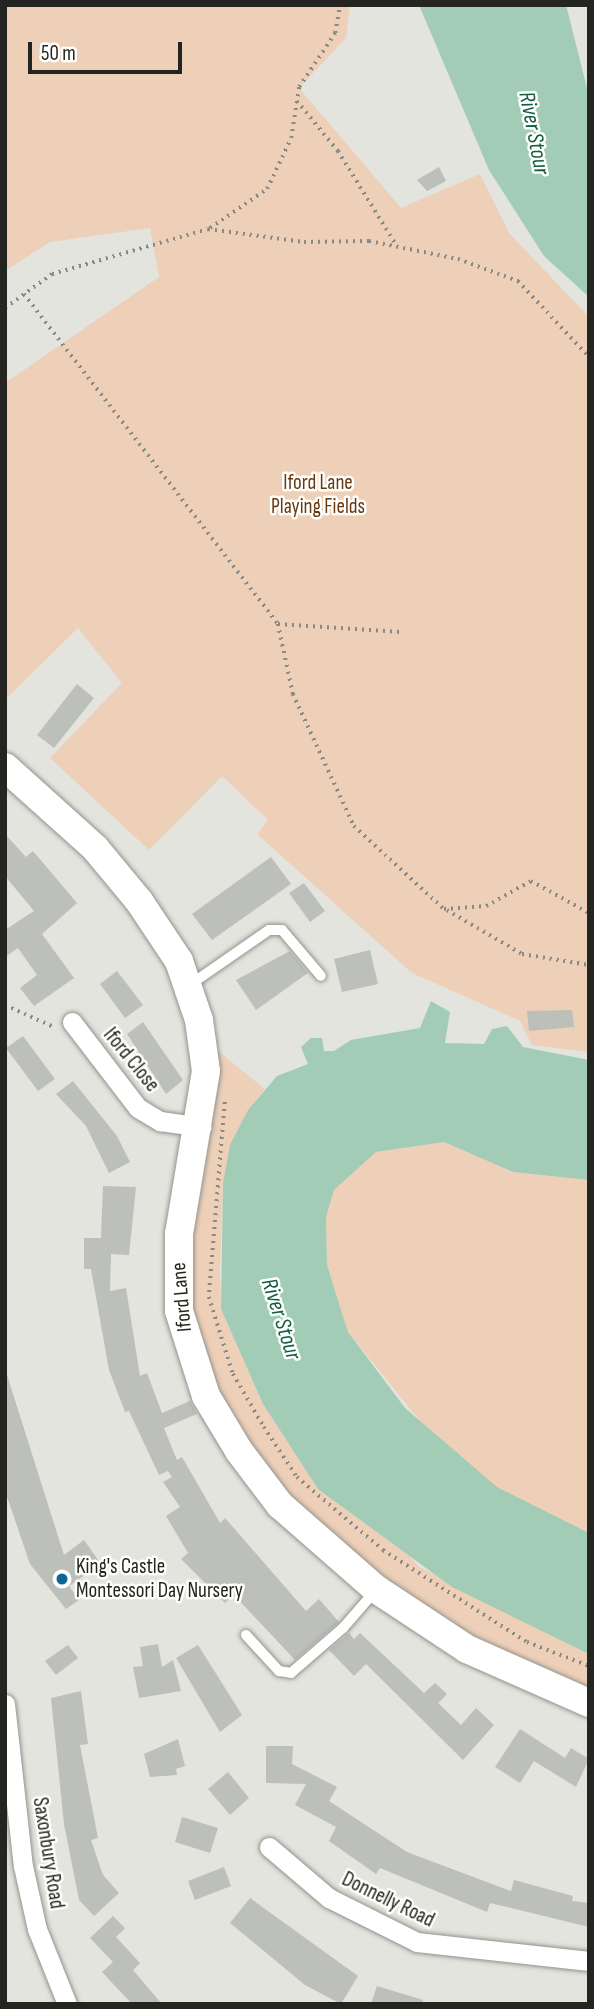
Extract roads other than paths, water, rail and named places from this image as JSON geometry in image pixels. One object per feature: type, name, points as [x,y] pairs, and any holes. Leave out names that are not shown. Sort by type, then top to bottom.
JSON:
[{"type":"street","name":"Iford Lane","points":[[5,767],[95,848],[179,961],[188,986],[206,1070],[202,1127],[176,1277],[188,1352],[239,1451],[280,1505],[376,1589],[467,1649],[589,1703]]},
{"type":"street","name":"Iford Close","points":[[72,1022],[138,1108],[160,1121],[202,1127]]},
{"type":"street","name":"Saxonbury Road","points":[[5,1704],[23,1866],[37,1928],[66,2004]]},
{"type":"street","name":"Donnelly Road","points":[[269,1847],[329,1898],[417,1942],[589,1961]]},
{"type":"lane","points":[[188,986],[269,930],[282,930],[321,976]]},
{"type":"lane","points":[[246,1635],[279,1671],[290,1673],[344,1628],[376,1589]]},
{"type":"water","name":"River Stour","points":[[419,5],[566,5],[589,96],[589,297],[544,256],[489,170]]},
{"type":"water","name":"River Stour","points":[[431,1001],[450,1012],[445,1043],[484,1044],[492,1029],[507,1026],[523,1047],[589,1060],[589,1180],[513,1172],[444,1142],[376,1152],[334,1190],[326,1217],[327,1265],[348,1332],[405,1408],[497,1487],[589,1533],[589,1654],[452,1587],[318,1489],[263,1404],[221,1309],[223,1183],[230,1145],[248,1110],[277,1076],[308,1064],[301,1047],[311,1038],[322,1038],[324,1051],[334,1051],[351,1040],[420,1028]]},
{"type":"place","name":"King's Castle Montessori Day Nursery","points":[[62,1579]]},
{"type":"park label","name":"Iford Lane Playing Fields","points":[[318,495]]}]
